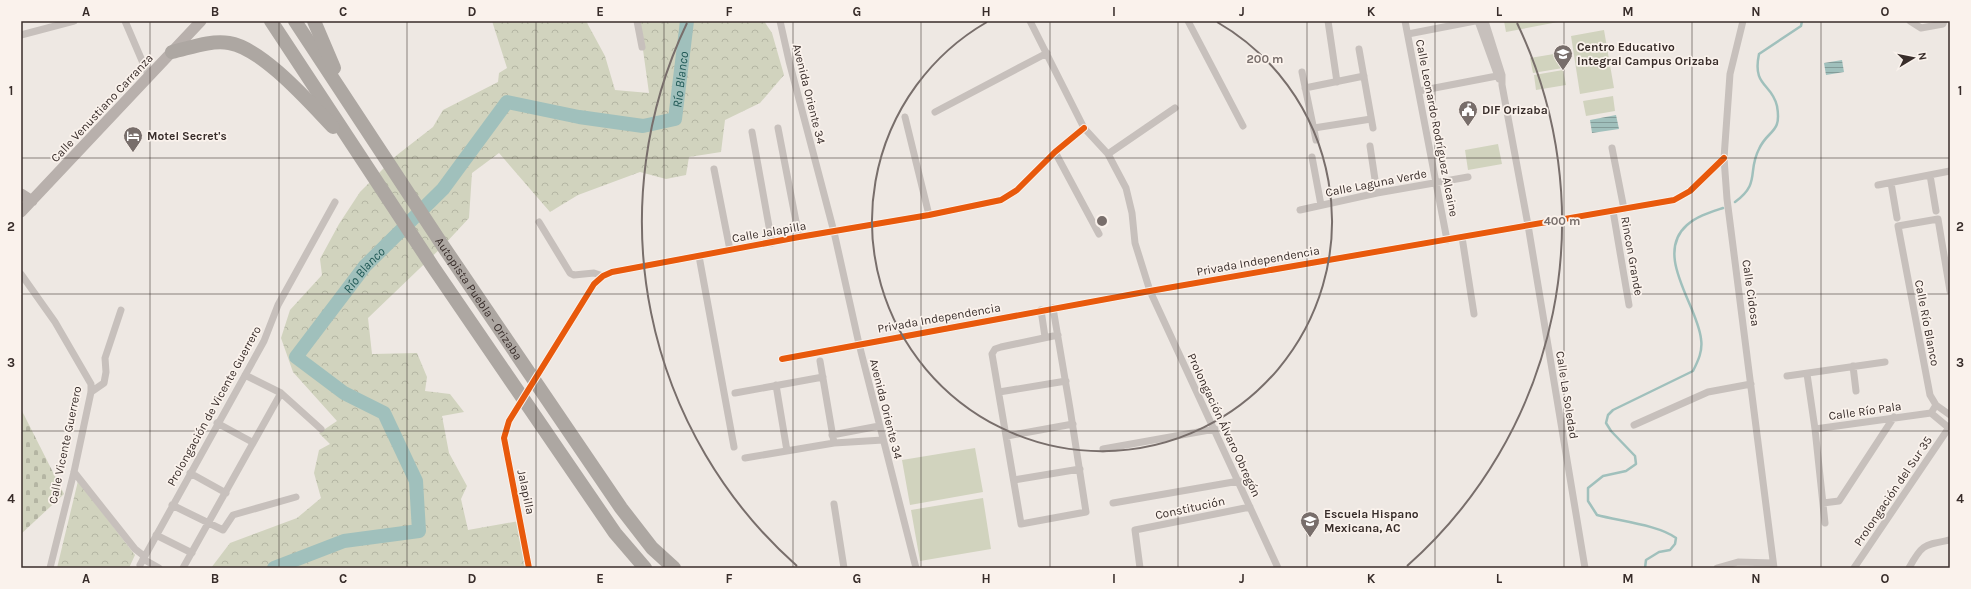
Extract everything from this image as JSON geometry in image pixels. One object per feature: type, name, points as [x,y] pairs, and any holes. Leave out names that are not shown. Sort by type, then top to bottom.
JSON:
[{"type":"highway","name":"Autopista Puebla - Orizaba","points":[[271,21],[433,267],[615,533],[645,568]]},
{"type":"highway","name":"Autopista Puebla - Orizaba","points":[[295,21],[443,246],[621,508],[652,548],[674,568]]},
{"type":"highway","points":[[314,21],[331,62],[368,132]]},
{"type":"highway","points":[[172,52],[221,42],[247,49],[259,56],[311,104],[360,156]]},
{"type":"street","points":[[21,35],[74,21]]},
{"type":"street","points":[[125,21],[149,77]]},
{"type":"street","name":"Calle Venustiano Carranza","points":[[21,212],[202,21]]},
{"type":"street","points":[[637,21],[642,46]]},
{"type":"street","name":"Avenida Oriente 34","points":[[780,21],[791,69],[834,232],[879,426],[916,568]]},
{"type":"street","name":"Prolongación Álvaro Obregón","points":[[1030,21],[1084,128],[1108,154],[1129,198],[1135,243],[1150,291],[1278,568]]},
{"type":"street","points":[[1188,21],[1244,126]]},
{"type":"street","points":[[1328,21],[1337,82]]},
{"type":"street","name":"Calle Leonardo Rodríguez Alcaine","points":[[1405,21],[1447,240]]},
{"type":"street","points":[[1408,34],[1474,21]]},
{"type":"street","points":[[1478,21],[1500,75]]},
{"type":"street","points":[[1485,21],[1497,54]]},
{"type":"street","points":[[1490,21],[1500,75]]},
{"type":"street","name":"Calle Cidosa","points":[[1743,21],[1730,74],[1724,158],[1727,199],[1774,565]]},
{"type":"street","points":[[1911,22],[1921,28],[1934,23],[1943,24],[1944,21]]},
{"type":"street","points":[[1359,49],[1373,128]]},
{"type":"street","points":[[935,112],[1047,53]]},
{"type":"street","points":[[1302,72],[1316,140]]},
{"type":"street","points":[[1419,91],[1500,75]]},
{"type":"street","name":"Calle La Soledad","points":[[1500,75],[1528,225],[1585,568]]},
{"type":"street","points":[[1306,88],[1364,76]]},
{"type":"street","points":[[1108,154],[1175,108]]},
{"type":"street","points":[[905,117],[929,215]]},
{"type":"street","points":[[1314,128],[1371,119]]},
{"type":"street","points":[[778,128],[799,237]]},
{"type":"street","name":"Calle Jalapilla","points":[[509,420],[594,284],[604,276],[612,272],[989,203],[1008,197],[1055,152],[1084,128]]},
{"type":"street","points":[[752,132],[772,243]]},
{"type":"street","points":[[1370,146],[1377,193]]},
{"type":"street","points":[[1612,148],[1624,209]]},
{"type":"street","points":[[1055,152],[1099,234]]},
{"type":"street","points":[[1312,157],[1321,205]]},
{"type":"street","name":"Privada Independencia","points":[[782,359],[1041,310],[1613,211],[1682,197],[1724,158]]},
{"type":"street","points":[[714,169],[730,250]]},
{"type":"street","points":[[1878,185],[1950,171]]},
{"type":"street","points":[[1930,175],[1950,291]]},
{"type":"street","name":"Calle Laguna Verde","points":[[1300,210],[1377,193],[1468,177]]},
{"type":"street","points":[[1890,183],[1896,218]]},
{"type":"street","points":[[21,194],[32,201]]},
{"type":"street","name":"Prolongación de Vicente Guerrero","points":[[140,556],[156,535],[264,341],[278,305],[334,202]]},
{"type":"street","name":"Rincon Grande","points":[[1613,211],[1629,305]]},
{"type":"street","name":"Calle Río Blanco","points":[[1936,405],[1930,395],[1898,226],[1937,215]]},
{"type":"street","points":[[540,222],[570,273],[574,275],[594,273],[604,276]]},
{"type":"street","points":[[1462,237],[1474,314]]},
{"type":"street","points":[[699,256],[734,447]]},
{"type":"street","name":"Calle Vicente Guerrero","points":[[21,274],[55,322],[91,384],[92,392],[50,568]]},
{"type":"street","points":[[1053,308],[1058,335],[1066,381],[1073,424],[1086,512],[1021,524],[992,354],[995,349],[1058,335]]},
{"type":"street","points":[[92,392],[104,383],[106,372],[105,358],[121,310]]},
{"type":"street","points":[[1041,310],[1045,337]]},
{"type":"street","points":[[820,361],[834,443]]},
{"type":"street","points":[[1787,376],[1885,362]]},
{"type":"street","points":[[1853,366],[1856,391]]},
{"type":"street","points":[[1807,374],[1815,429]]},
{"type":"street","points":[[245,375],[281,393],[320,429]]},
{"type":"street","points":[[735,393],[823,377]]},
{"type":"street","points":[[999,392],[1066,381]]},
{"type":"street","points":[[1634,425],[1708,392],[1751,384]]},
{"type":"street","points":[[776,386],[787,451]]},
{"type":"street","points":[[183,568],[226,493],[252,442],[281,393]]},
{"type":"street","points":[[1949,427],[1930,413],[1936,405],[1950,415]]},
{"type":"street","name":"Calle Río Pala","points":[[1825,523],[1815,429],[1930,413]]},
{"type":"street","points":[[1823,503],[1839,501],[1894,417]]},
{"type":"street","name":"Jalapilla","points":[[509,420],[504,438],[529,568]]},
{"type":"street","points":[[217,424],[252,442]]},
{"type":"street","points":[[1007,436],[1073,424]]},
{"type":"street","points":[[832,435],[879,426]]},
{"type":"street","name":"Prolongación del Sur 35","points":[[1854,568],[1949,427]]},
{"type":"street","points":[[1103,449],[1215,429]]},
{"type":"street","points":[[745,458],[834,443],[883,440]]},
{"type":"street","points":[[1014,480],[1080,468]]},
{"type":"street","points":[[74,472],[140,556],[159,568]]},
{"type":"street","points":[[190,473],[226,493]]},
{"type":"street","points":[[1113,503],[1239,481]]},
{"type":"street","points":[[172,505],[222,530],[233,515],[296,497]]},
{"type":"street","points":[[834,504],[844,568]]},
{"type":"street","name":"Constitución","points":[[1140,568],[1135,530],[1250,507]]},
{"type":"street","points":[[156,535],[192,553]]},
{"type":"street","points":[[1909,568],[1918,550],[1927,545],[1950,540]]},
{"type":"street","points":[[1717,568],[1738,562],[1774,565]]},
{"type":"green space","points":[[492,21],[586,21],[605,56],[615,90],[649,93],[639,21],[764,21],[772,33],[784,75],[760,103],[725,120],[721,152],[689,157],[686,175],[666,179],[640,172],[578,195],[550,212],[499,153],[472,173],[469,218],[443,246],[368,318],[372,354],[417,353],[427,377],[425,391],[450,394],[464,412],[442,416],[449,453],[467,486],[461,499],[468,530],[519,521],[527,568],[211,568],[230,543],[297,518],[321,498],[314,473],[319,450],[330,444],[319,433],[337,421],[293,372],[281,338],[290,310],[322,275],[320,259],[339,224],[360,192],[397,155],[433,127],[443,110],[498,82],[499,73],[507,68]]},
{"type":"green space","points":[[1504,21],[1557,21],[1558,22],[1506,32]]},
{"type":"green space","points":[[1604,30],[1614,88],[1580,94],[1571,36]]},
{"type":"green space","points":[[1560,53],[1563,68],[1533,73],[1530,58]]},
{"type":"green space","points":[[1563,70],[1566,85],[1536,90],[1534,75]]},
{"type":"green space","points":[[1613,96],[1615,111],[1586,116],[1583,101]]},
{"type":"green space","points":[[1498,144],[1502,164],[1468,170],[1465,150]]},
{"type":"green space","points":[[21,409],[64,494],[21,534]]},
{"type":"green space","points":[[975,448],[983,492],[910,505],[902,460]]},
{"type":"green space","points":[[78,481],[135,555],[129,568],[57,568]]},
{"type":"green space","points":[[983,498],[991,549],[920,561],[911,510]]},
{"type":"water","points":[[1842,60],[1844,72],[1826,75],[1824,63]]},
{"type":"water","points":[[1616,115],[1619,129],[1592,133],[1590,120]]},
{"type":"waterway","name":"Río Blanco","points":[[274,568],[344,541],[419,531],[416,481],[384,413],[344,393],[296,357],[365,266],[443,189],[507,102],[579,117],[643,126],[675,119],[687,21]]},
{"type":"waterway","points":[[1735,202],[1748,189],[1751,183],[1754,164],[1759,149],[1776,127],[1778,122],[1775,99],[1760,79],[1758,73],[1759,54],[1801,26],[1802,21]]},
{"type":"waterway","points":[[1645,568],[1646,560],[1659,552],[1670,550],[1675,544],[1676,538],[1660,530],[1597,515],[1588,501],[1588,488],[1603,476],[1626,471],[1636,464],[1635,456],[1611,431],[1606,423],[1608,415],[1613,410],[1693,371],[1695,367],[1701,352],[1701,339],[1693,311],[1680,281],[1674,251],[1678,237],[1687,225],[1700,217],[1723,208]]},
{"type":"cycle path","points":[[529,568],[504,438],[509,421],[594,284],[603,276],[612,272],[799,237],[929,215],[1001,200],[1017,190],[1055,152],[1084,128]]},
{"type":"cycle path","points":[[782,359],[1150,291],[1674,200],[1690,191],[1724,158]]},
{"type":"place","name":"Centro Educativo Integral Campus Orizaba","points":[[1563,71]]},
{"type":"place","name":"DIF Orizaba","points":[[1468,127]]},
{"type":"place","name":"Motel Secret's","points":[[133,153]]},
{"type":"place","name":"Escuela Hispano Mexicana, AC","points":[[1310,538]]}]
